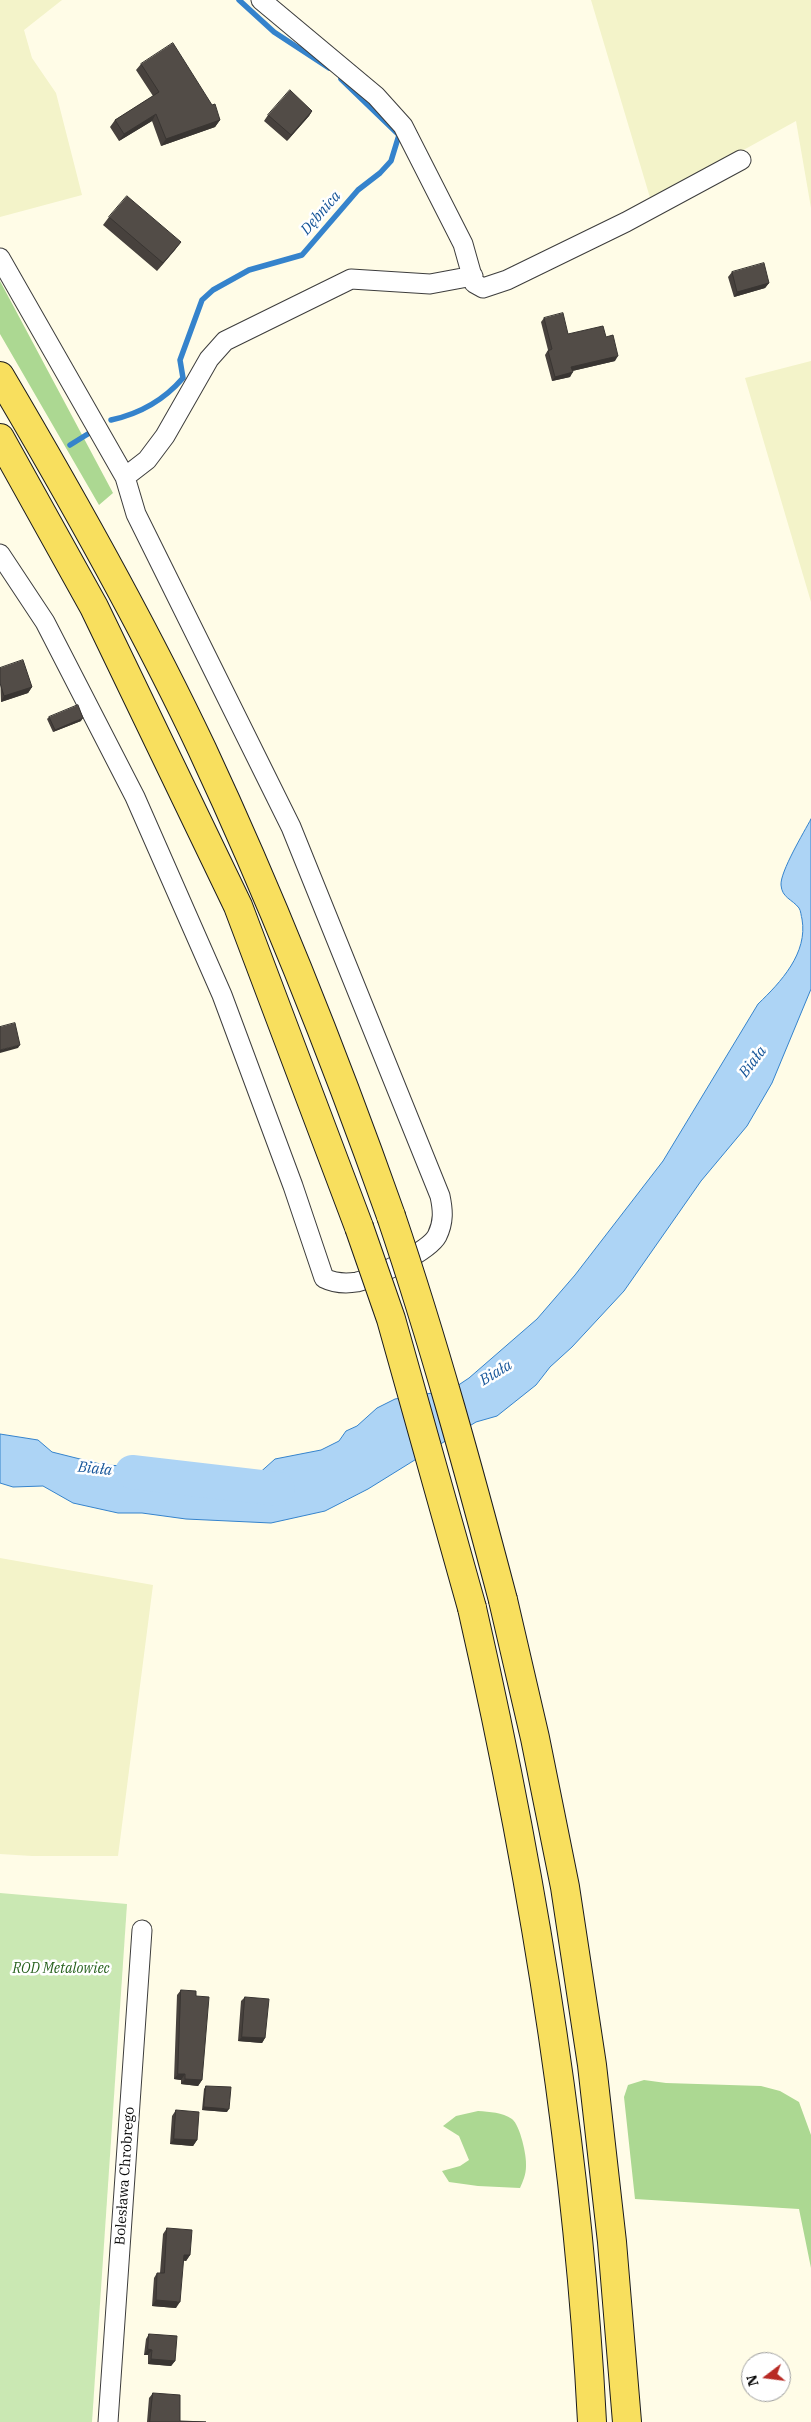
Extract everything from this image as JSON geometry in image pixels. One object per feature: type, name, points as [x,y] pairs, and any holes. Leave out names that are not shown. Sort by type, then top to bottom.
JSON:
[{"type":"main road","points":[[0,376],[123,592],[202,749],[267,895],[360,1128],[425,1319],[503,1600],[535,1738],[565,1887],[587,2035],[612,2242],[627,2422]]},
{"type":"main road","points":[[0,438],[94,607],[238,906],[359,1227],[391,1319],[472,1608],[503,1745],[531,1892],[558,2068],[579,2241],[592,2422]]},
{"type":"street","points":[[261,0],[376,96],[403,126],[463,244],[474,283],[483,288],[507,280],[626,222],[740,160]]},
{"type":"street","points":[[0,258],[125,477],[136,514],[291,827],[440,1196],[444,1214],[436,1237],[425,1250],[357,1282],[334,1283],[324,1278],[294,1186],[222,996],[135,797],[45,622],[0,554]]},
{"type":"street","points":[[125,477],[147,460],[165,436],[209,359],[225,341],[351,279],[430,284],[473,276]]},
{"type":"street","name":"Bolesława Chrobrego","points":[[108,2422],[142,1930]]},
{"type":"green space","points":[[0,0],[62,0],[24,30],[32,58],[56,93],[82,195],[0,217]]},
{"type":"green space","points":[[591,0],[811,0],[811,208],[796,121],[651,201]]},
{"type":"green space","points":[[0,281],[113,493],[99,505],[0,334]]},
{"type":"green space","points":[[811,361],[811,602],[745,378]]},
{"type":"green space","points":[[0,1558],[153,1585],[118,1856],[0,1854]]},
{"type":"green space","name":"ROD Metalowiec","points":[[0,1893],[127,1904],[92,2422],[0,2422]]},
{"type":"green space","points":[[644,2080],[666,2083],[761,2086],[780,2091],[799,2102],[811,2135],[811,2268],[799,2209],[635,2199],[624,2097],[628,2085]]},
{"type":"green space","points":[[478,2111],[491,2112],[508,2117],[518,2127],[526,2161],[525,2175],[520,2188],[478,2186],[449,2182],[442,2171],[460,2166],[469,2160],[459,2136],[443,2126],[456,2116]]},
{"type":"water","points":[[811,819],[811,989],[772,1083],[747,1126],[701,1181],[624,1291],[572,1347],[550,1367],[536,1385],[497,1416],[476,1422],[368,1489],[325,1511],[271,1523],[186,1519],[142,1513],[118,1513],[73,1503],[43,1486],[13,1487],[0,1483],[0,1434],[38,1440],[52,1452],[104,1465],[146,1467],[170,1476],[235,1484],[256,1476],[275,1459],[321,1450],[339,1441],[346,1431],[357,1426],[377,1408],[395,1399],[451,1390],[469,1378],[537,1319],[575,1275],[663,1161],[758,1004],[791,966],[801,944],[803,932],[802,919],[799,908],[783,893],[781,885],[784,871]]},
{"type":"building","points":[[173,43],[212,105],[215,104],[220,120],[166,139],[156,114],[124,134],[115,120],[159,92],[141,64]]},
{"type":"building","points":[[290,90],[312,111],[291,135],[268,115]]},
{"type":"building","points":[[127,196],[181,242],[163,263],[109,217]]},
{"type":"building","points":[[764,263],[769,283],[737,292],[732,272]]},
{"type":"building","points":[[563,313],[568,334],[603,326],[606,337],[613,335],[618,356],[571,367],[573,372],[555,377],[548,351],[552,349],[544,318]]},
{"type":"building","points":[[23,660],[32,687],[4,696],[0,683],[0,668]]},
{"type":"building","points":[[78,705],[83,718],[55,730],[49,717]]},
{"type":"building","points":[[15,1023],[20,1045],[0,1050],[0,1027]]},
{"type":"building","points":[[181,1990],[196,1991],[196,1996],[209,1997],[202,2080],[185,2079],[185,2074],[178,2074]]},
{"type":"building","points":[[245,1997],[269,1999],[265,2038],[242,2037]]},
{"type":"building","points":[[206,2086],[231,2087],[229,2109],[204,2107]]},
{"type":"building","points":[[176,2110],[199,2112],[197,2140],[174,2139]]},
{"type":"building","points":[[167,2228],[192,2230],[190,2255],[184,2255],[180,2302],[156,2300],[157,2273],[164,2273]]},
{"type":"building","points":[[149,2334],[177,2336],[175,2361],[151,2359],[152,2350],[148,2349]]},
{"type":"building","points":[[153,2393],[180,2395],[180,2421],[206,2422],[150,2422]]},
{"type":"waterway","name":"Dębnica","points":[[239,0],[274,32],[329,68]]},
{"type":"waterway","name":"Dębnica","points":[[111,420],[131,414],[150,405],[168,393],[183,378],[180,360],[202,300],[213,290],[249,270],[302,255],[358,190],[380,173],[391,161],[399,135],[341,79]]},
{"type":"waterway","name":"Dębnica","points":[[70,445],[91,432]]},
{"type":"waterway","name":"Biała","points":[[132,1472],[278,1489]]}]
